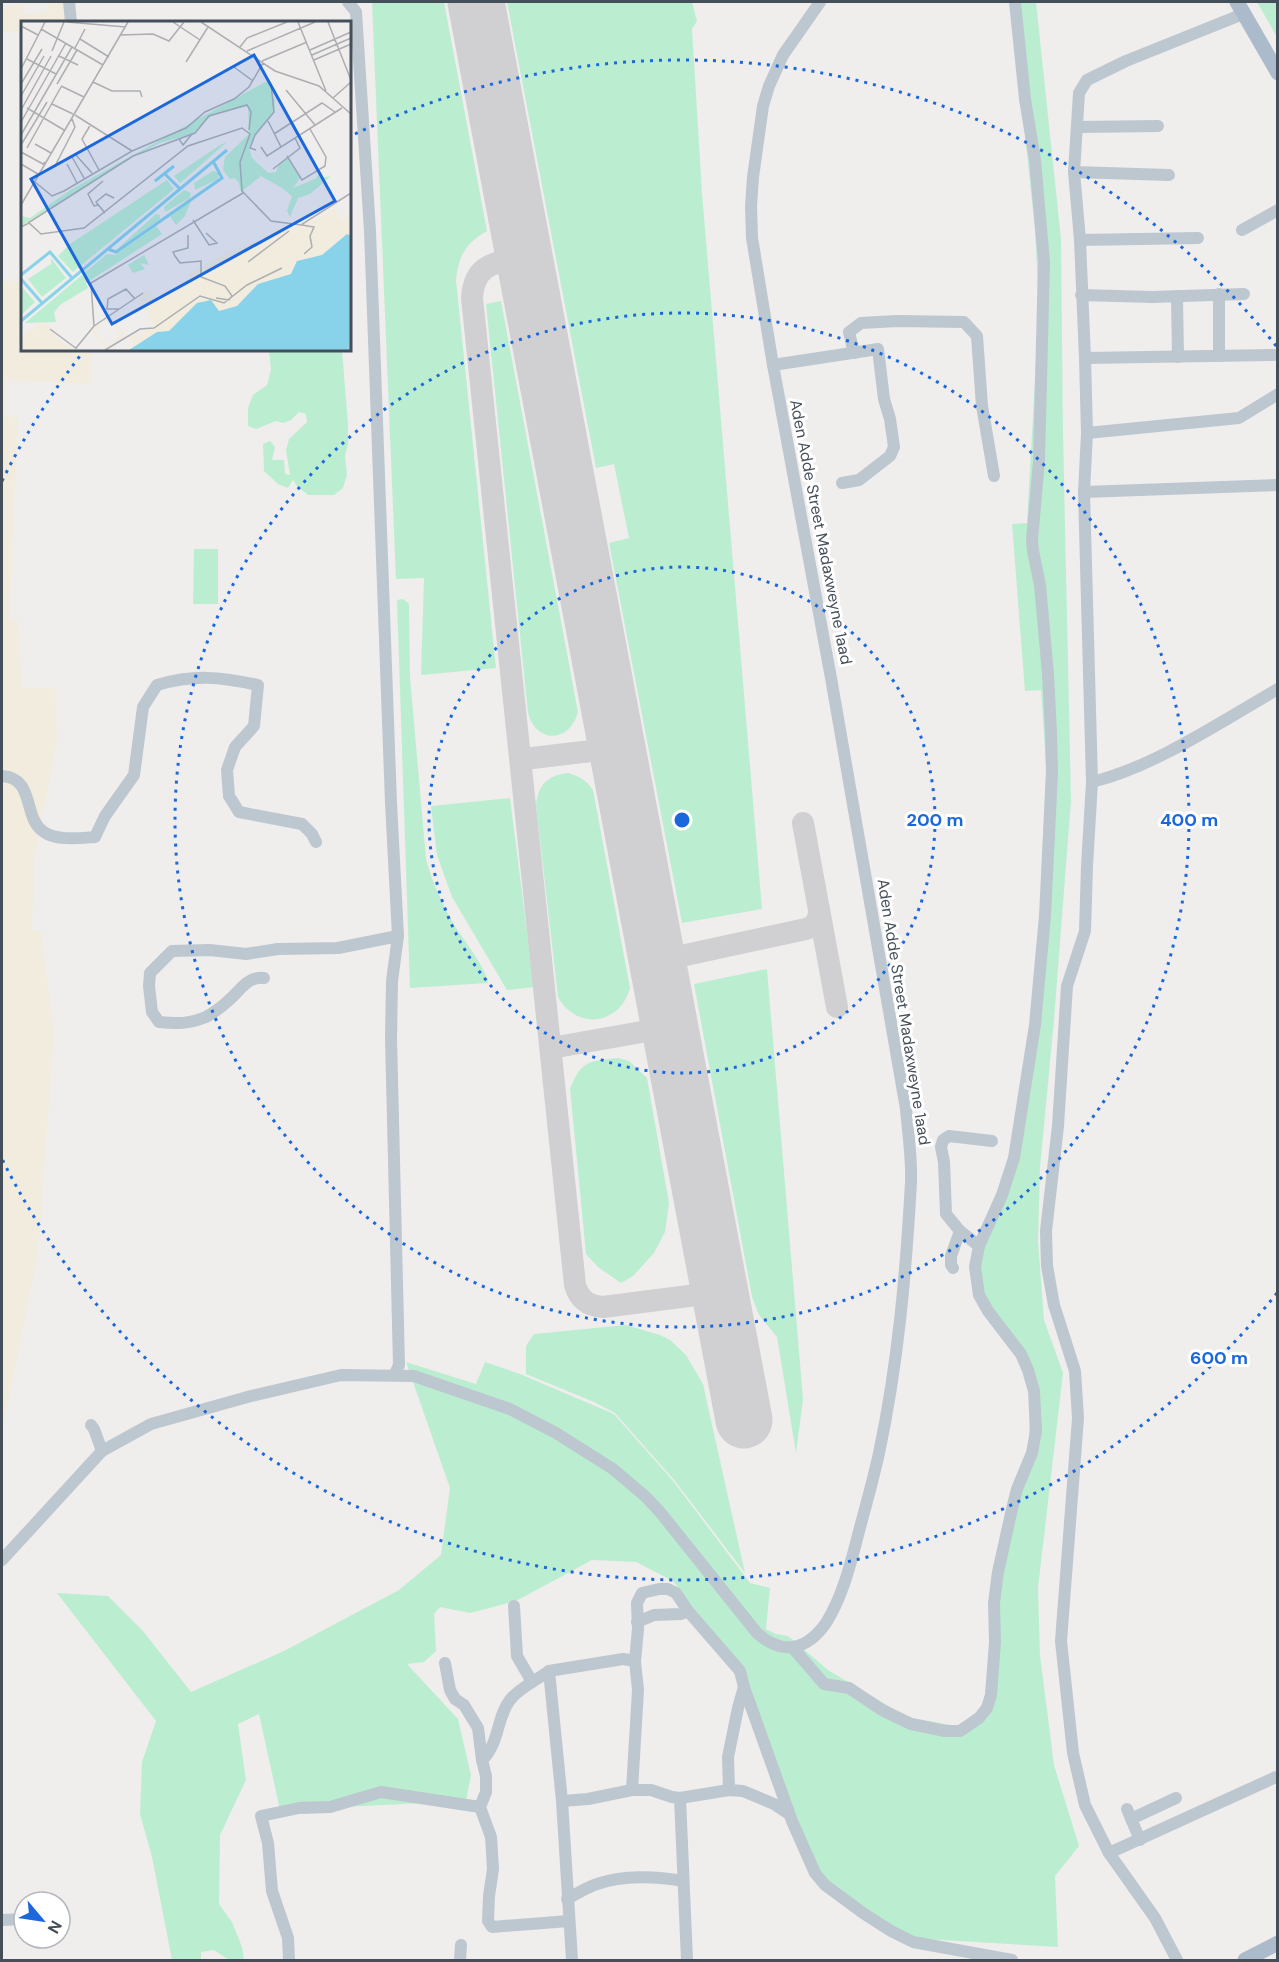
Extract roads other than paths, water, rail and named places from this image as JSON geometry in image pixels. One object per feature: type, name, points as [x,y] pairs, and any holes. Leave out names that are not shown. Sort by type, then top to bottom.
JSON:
[{"type":"main road","points":[[1240,8],[1278,73]]},
{"type":"main road","points":[[1245,1960],[1278,1943]]},
{"type":"main road","points":[[1266,1960],[1278,1955]]},
{"type":"street","points":[[69,2],[71,21]]},
{"type":"street","points":[[348,2],[356,12],[370,231],[398,936],[392,981],[391,1038],[399,1365],[395,1374]]},
{"type":"street","name":"Aden Adde Street Madaxweyne 1aad","points":[[793,1647],[804,1644],[812,1638],[826,1622],[834,1606],[856,1541],[879,1454],[900,1321],[911,1179],[906,1109],[831,678],[772,365],[752,238],[750,206],[757,142],[764,106],[775,71],[783,55],[820,2]]},
{"type":"street","points":[[2,1560],[102,1451],[151,1424],[251,1396],[341,1375],[414,1376],[510,1409],[556,1432],[613,1469],[631,1483],[660,1512],[757,1633],[774,1645],[793,1647],[824,1684],[849,1688],[882,1710],[911,1724],[945,1731],[960,1731],[972,1725],[987,1708],[993,1681],[994,1603],[998,1572],[1017,1489],[1032,1453],[1036,1431],[1036,1412],[1034,1391],[1028,1370],[1021,1354],[988,1311],[979,1295],[975,1267],[979,1246],[1002,1195],[1012,1166],[1035,1025],[1046,906],[1052,773],[1048,674],[1040,585],[1032,540],[1040,427],[1044,262],[1035,160],[1025,99],[1015,2]]},
{"type":"street","points":[[1177,1960],[1155,1918],[1109,1853],[1085,1805],[1073,1753],[1061,1641],[1078,1418],[1075,1371],[1054,1305],[1047,1266],[1046,1231],[1058,1126],[1067,986],[1085,931],[1092,782],[1084,492],[1087,433],[1085,358],[1080,240],[1074,172],[1079,93],[1087,80],[1240,8]]},
{"type":"street","points":[[1077,127],[1158,126]]},
{"type":"street","points":[[1074,172],[1169,175]]},
{"type":"street","points":[[1242,230],[1277,211]]},
{"type":"street","points":[[1080,240],[1198,238]]},
{"type":"street","points":[[1219,294],[1219,356]]},
{"type":"street","points":[[1081,295],[1244,294]]},
{"type":"street","points":[[1177,296],[1178,357]]},
{"type":"street","points":[[854,352],[849,332],[861,323],[964,322],[978,336],[982,406],[994,476]]},
{"type":"street","points":[[772,365],[878,349],[884,399],[895,444],[890,456],[878,467],[860,480],[842,483]]},
{"type":"street","points":[[1085,358],[1274,355]]},
{"type":"street","points":[[1087,433],[1239,418],[1278,394]]},
{"type":"street","points":[[1084,492],[1278,485]]},
{"type":"street","points":[[2,776],[20,783],[36,826],[45,834],[57,837],[95,837],[105,816],[134,775],[143,707],[157,685],[181,678],[225,678],[258,685],[254,726],[235,747],[227,770],[229,796],[239,812],[302,824],[316,842]]},
{"type":"street","points":[[1092,782],[1109,778],[1158,757],[1278,689]]},
{"type":"street","points":[[264,978],[259,977],[247,982],[230,1000],[208,1016],[185,1024],[159,1022],[152,1012],[150,973],[172,951],[210,950],[246,954],[278,949],[338,948],[398,936]]},
{"type":"street","points":[[979,1246],[960,1231],[946,1214],[944,1162],[941,1147],[943,1140],[949,1136],[992,1141]]},
{"type":"street","points":[[953,1268],[951,1256],[960,1231]]},
{"type":"street","points":[[91,1425],[102,1451]]},
{"type":"street","points":[[632,1790],[638,1690],[635,1661],[638,1598],[642,1593],[668,1589],[676,1593],[688,1611],[740,1671],[789,1814],[815,1873],[825,1885],[863,1913],[913,1942],[1012,1960]]},
{"type":"street","points":[[514,1606],[517,1656],[532,1682]]},
{"type":"street","points":[[637,1622],[654,1615],[681,1614],[688,1611]]},
{"type":"street","points":[[482,1760],[493,1747],[501,1719],[510,1700],[532,1682],[549,1671],[623,1659],[635,1661]]},
{"type":"street","points":[[445,1663],[450,1690],[455,1699],[464,1705],[478,1728],[486,1776],[486,1792],[480,1807],[491,1837],[492,1869],[488,1921],[492,1927],[568,1921]]},
{"type":"street","points":[[549,1671],[572,1960]]},
{"type":"street","points":[[729,1790],[728,1757],[744,1687]]},
{"type":"street","points":[[1109,1853],[1276,1777]]},
{"type":"street","points":[[561,1801],[588,1799],[632,1790],[651,1790],[680,1798],[729,1790],[743,1791],[774,1804],[789,1814]]},
{"type":"street","points":[[289,1960],[288,1938],[272,1891],[268,1843],[261,1816],[299,1808],[330,1807],[381,1792],[480,1807]]},
{"type":"street","points":[[680,1798],[687,1960]]},
{"type":"street","points":[[1140,1840],[1129,1814],[1176,1798]]},
{"type":"street","points":[[567,1899],[597,1884],[622,1878],[664,1877],[683,1881]]},
{"type":"street","points":[[460,1960],[461,1945]]}]
